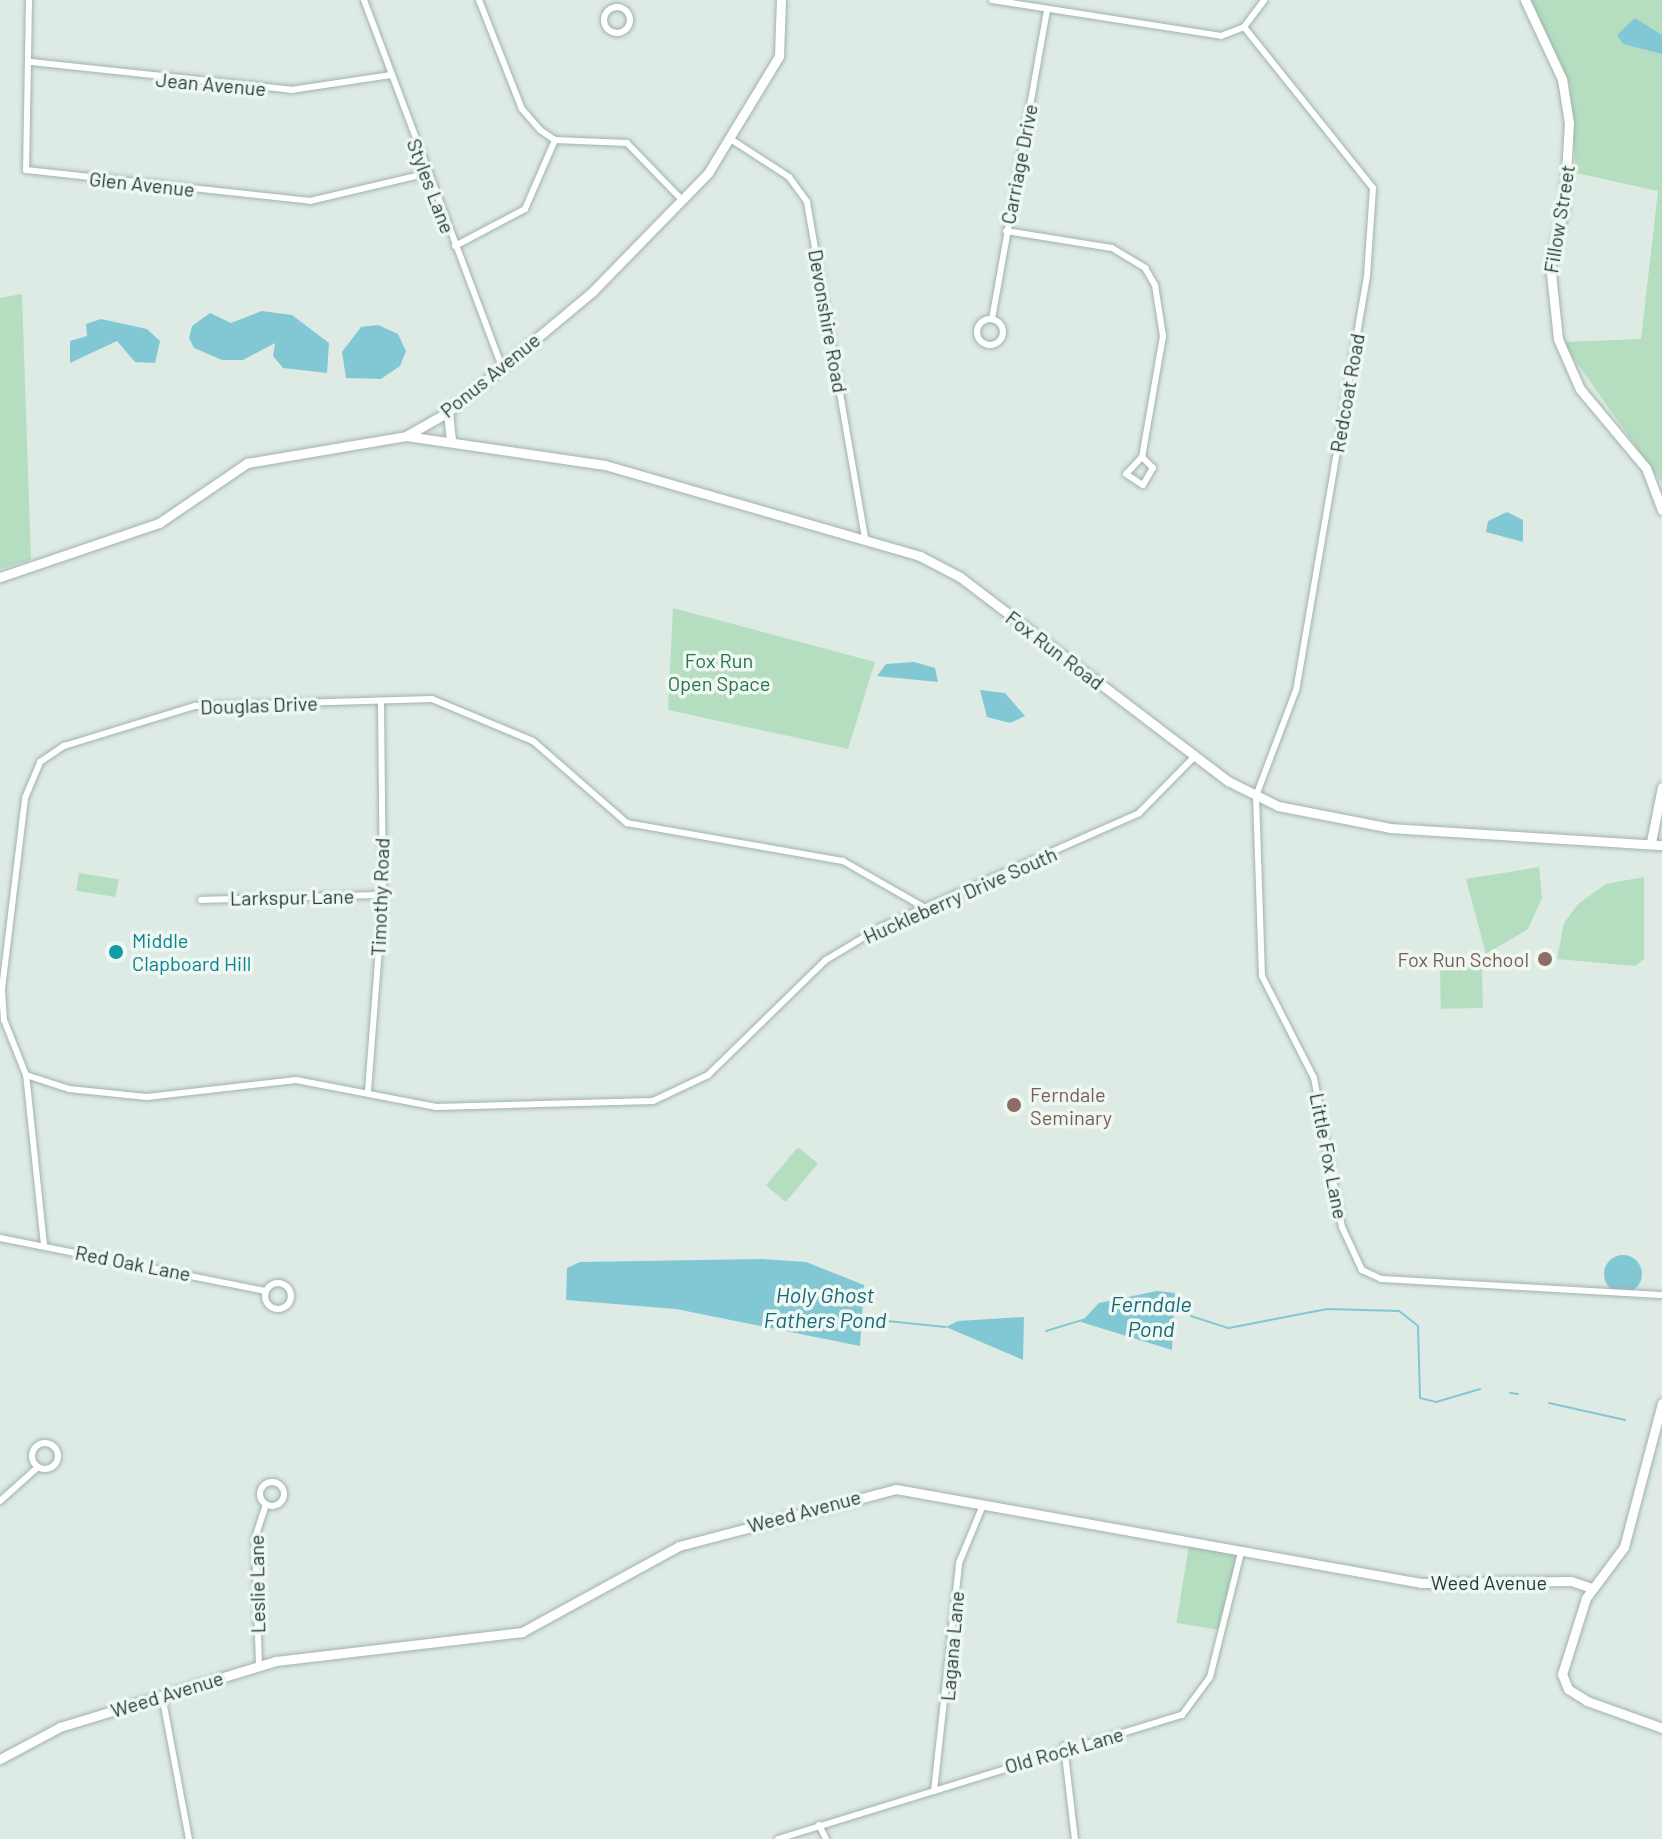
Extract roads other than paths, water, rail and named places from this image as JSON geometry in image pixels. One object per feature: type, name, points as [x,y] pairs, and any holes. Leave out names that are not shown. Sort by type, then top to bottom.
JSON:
[{"type":"street","name":"Glen Avenue","points":[[29,0],[31,62],[26,170],[310,201],[424,174]]},
{"type":"street","name":"Styles Lane","points":[[364,0],[424,174],[503,370]]},
{"type":"street","points":[[479,0],[522,109],[555,140],[627,143],[684,201]]},
{"type":"street","name":"Ponus Avenue","points":[[0,577],[159,523],[247,463],[406,436],[448,412],[503,370],[684,201],[732,140],[783,45],[781,0]]},
{"type":"street","points":[[992,0],[1198,35],[1244,27],[1264,0]]},
{"type":"street","name":"Fillow Street","points":[[1525,0],[1562,79],[1569,123],[1564,208],[1550,264],[1558,339],[1580,389],[1646,468],[1662,510]]},
{"type":"street","points":[[612,4],[630,17],[622,32],[605,24],[612,4]]},
{"type":"street","name":"Carriage Drive","points":[[992,319],[1003,333],[988,346],[977,330],[992,319],[1047,10]]},
{"type":"street","name":"Redcoat Road","points":[[1244,27],[1373,188],[1374,218],[1296,690],[1256,796]]},
{"type":"street","name":"Jean Avenue","points":[[31,62],[291,90],[391,75]]},
{"type":"street","points":[[455,246],[525,209],[555,140]]},
{"type":"street","name":"Devonshire Road","points":[[732,140],[789,177],[807,202],[865,538]]},
{"type":"street","points":[[1006,231],[1112,248],[1145,268],[1155,285],[1163,336],[1142,457],[1126,474],[1143,485],[1153,468],[1142,457]]},
{"type":"street","points":[[448,412],[451,442]]},
{"type":"street","name":"Fox Run Road","points":[[406,436],[605,465],[865,538],[960,577],[1195,756],[1256,796],[1390,828],[1651,842]]},
{"type":"street","name":"Douglas Drive","points":[[44,1245],[26,1075],[4,1020],[11,884],[30,778],[64,746],[195,706],[432,699],[492,719],[533,741],[627,823],[843,861],[882,877],[925,908]]},
{"type":"street","name":"Timothy Road","points":[[368,1091],[383,895],[381,702]]},
{"type":"street","name":"Huckleberry Drive South","points":[[26,1075],[69,1089],[147,1097],[296,1080],[464,1107],[653,1101],[678,1093],[708,1075],[826,960],[925,908],[1139,813],[1195,756]]},
{"type":"street","points":[[1662,789],[1651,842],[1662,845]]},
{"type":"street","name":"Little Fox Lane","points":[[1256,796],[1262,976],[1314,1078],[1342,1227],[1362,1270],[1381,1279],[1475,1288],[1662,1295]]},
{"type":"street","points":[[0,883],[11,884]]},
{"type":"street","name":"Larkspur Lane","points":[[201,900],[383,895]]},
{"type":"street","name":"Red Oak Lane","points":[[0,1238],[265,1291],[284,1284],[289,1302],[272,1308],[265,1291]]},
{"type":"street","points":[[1662,1403],[1624,1547],[1591,1588],[1562,1666],[1564,1684],[1587,1701],[1662,1728]]},
{"type":"street","points":[[0,1501],[38,1467],[56,1462],[50,1444],[33,1452],[38,1467]]},
{"type":"street","name":"Leslie Lane","points":[[259,1666],[255,1538],[266,1505],[262,1488],[277,1483],[282,1501],[266,1505]]},
{"type":"street","name":"Weed Avenue","points":[[0,1759],[47,1734],[259,1666],[333,1649],[502,1638],[536,1628],[679,1546],[880,1491],[911,1489],[1241,1553],[1437,1585],[1571,1581],[1591,1588]]},
{"type":"street","name":"Lagana Lane","points":[[934,1791],[959,1563],[983,1505]]},
{"type":"street","name":"Old Rock Lane","points":[[778,1839],[934,1791],[1064,1746],[1164,1723],[1193,1706],[1210,1677],[1241,1553]]},
{"type":"street","points":[[162,1695],[189,1839]]},
{"type":"street","points":[[1064,1746],[1075,1839]]},
{"type":"street","points":[[819,1825],[826,1839]]},
{"type":"water","points":[[1635,18],[1662,35],[1662,54],[1623,44],[1617,35]]},
{"type":"water","points":[[262,311],[292,315],[329,343],[327,373],[283,368],[273,356],[275,343],[243,360],[222,360],[194,348],[189,338],[192,326],[210,313],[231,323]]},
{"type":"water","points":[[101,319],[147,329],[160,341],[155,363],[135,362],[117,341],[70,363],[70,341],[87,336],[86,324]]},
{"type":"water","points":[[378,325],[398,334],[406,351],[400,366],[381,379],[346,378],[342,352],[361,327]]},
{"type":"water","points":[[1507,512],[1523,520],[1523,542],[1486,532],[1488,521]]},
{"type":"water","points":[[914,662],[935,668],[938,682],[877,676],[886,664]]},
{"type":"water","points":[[980,690],[1005,693],[1025,716],[1010,723],[987,717]]},
{"type":"water","points":[[1623,1255],[1636,1261],[1642,1274],[1636,1287],[1623,1293],[1610,1287],[1604,1274],[1610,1261]]},
{"type":"water","name":"Holy Ghost Fathers Pond","points":[[761,1259],[806,1262],[864,1285],[860,1346],[676,1309],[566,1300],[567,1268],[580,1262]]},
{"type":"water","name":"Ferndale Pond","points":[[1157,1291],[1175,1293],[1172,1350],[1081,1322],[1099,1303]]},
{"type":"water","points":[[1024,1317],[1023,1360],[946,1327],[958,1321]]},
{"type":"waterway","points":[[1191,1316],[1229,1328],[1327,1309],[1399,1311],[1418,1326],[1420,1398],[1436,1402],[1480,1389]]},
{"type":"waterway","points":[[1046,1331],[1083,1320]]},
{"type":"waterway","points":[[887,1321],[946,1327]]},
{"type":"waterway","points":[[1510,1393],[1518,1394]]},
{"type":"waterway","points":[[1549,1403],[1625,1420]]},
{"type":"place","name":"Middle Clapboard Hill","points":[[116,952]]},
{"type":"place","name":"Fox Run School","points":[[1545,959]]},
{"type":"place","name":"Ferndale Seminary","points":[[1014,1105]]},
{"type":"park label","name":"Fox Run Open Space","points":[[719,672]]}]
